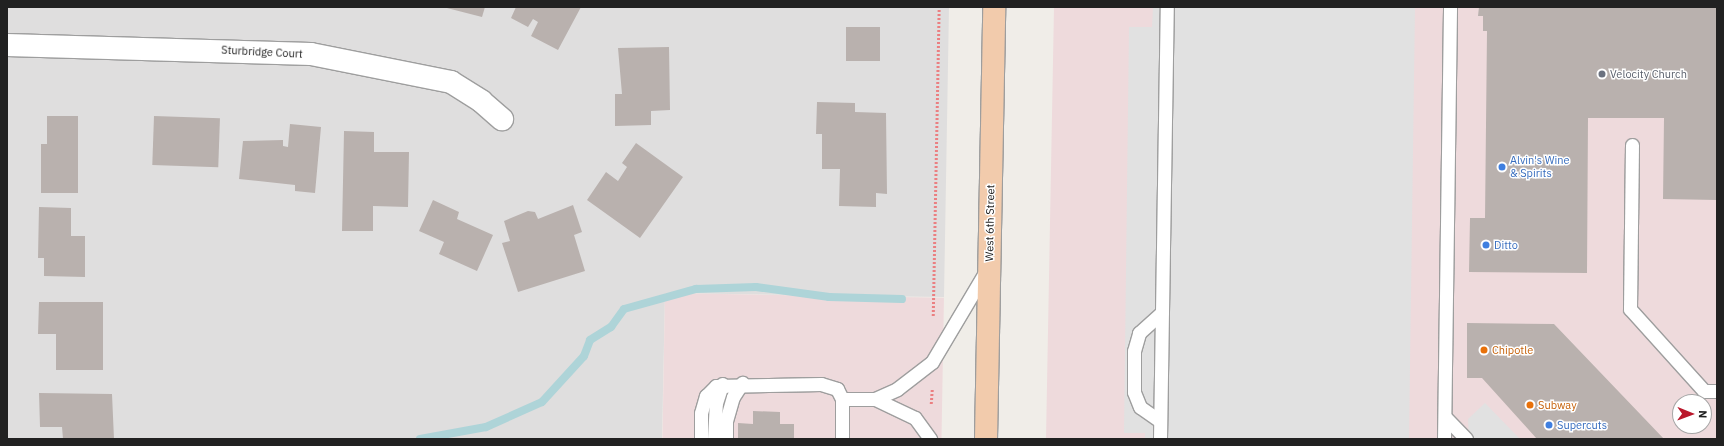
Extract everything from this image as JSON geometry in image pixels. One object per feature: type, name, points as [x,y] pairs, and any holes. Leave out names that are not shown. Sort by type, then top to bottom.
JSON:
[{"type":"main road","name":"West 6th Street","points":[[986,439],[994,7]]},
{"type":"street","name":"Sturbridge Court","points":[[7,45],[311,54],[451,82],[481,100],[502,119]]},
{"type":"lane","points":[[1160,439],[1167,7]]},
{"type":"lane","points":[[1444,439],[1450,7]]},
{"type":"lane","points":[[1632,145],[1630,309],[1704,391],[1717,391]]},
{"type":"lane","points":[[842,399],[875,399],[897,389],[932,362],[989,266]]},
{"type":"lane","points":[[1160,421],[1140,407],[1134,392],[1134,372],[1139,333],[1162,312]]},
{"type":"lane","points":[[726,439],[726,421],[733,397],[742,383]]},
{"type":"lane","points":[[700,439],[706,396],[722,384],[742,383],[821,384],[836,389],[842,399],[842,439]]},
{"type":"lane","points":[[714,439],[716,403],[722,384]]},
{"type":"lane","points":[[875,399],[915,418],[930,439]]},
{"type":"lane","points":[[1445,416],[1466,439]]},
{"type":"path","points":[[933,323],[939,7]]},
{"type":"path","points":[[931,408],[932,362]]},
{"type":"shaded area","points":[[7,7],[949,7],[944,297],[665,293],[662,439],[7,439]]},
{"type":"shaded area","points":[[1054,7],[1717,7],[1717,439],[1046,439]]},
{"type":"shaded area","points":[[1153,7],[1415,7],[1409,439],[1145,439],[1145,433],[1124,433],[1129,27],[1152,27]]},
{"type":"shaded area","points":[[665,293],[944,298],[941,439],[662,439]]},
{"type":"shaded area","points":[[1485,403],[1520,439],[1469,439],[1468,419]]},
{"type":"building","points":[[443,7],[485,7],[482,17]]},
{"type":"building","points":[[516,7],[581,7],[558,50],[531,36],[538,22],[533,19],[528,27],[511,18]]},
{"type":"building","name":"Velocity Church","points":[[1479,7],[1717,7],[1717,200],[1663,199],[1664,118],[1588,118],[1587,273],[1469,272],[1470,218],[1485,218],[1487,31],[1483,31],[1483,16],[1478,16]]},
{"type":"building","points":[[846,27],[880,27],[880,61],[846,61]]},
{"type":"building","points":[[669,47],[670,110],[651,111],[651,125],[615,126],[615,94],[622,94],[618,48]]},
{"type":"building","points":[[817,102],[855,103],[855,112],[886,113],[887,194],[876,193],[876,207],[839,206],[840,169],[822,169],[822,134],[816,134]]},
{"type":"building","points":[[47,116],[78,116],[78,193],[41,193],[41,144],[47,144]]},
{"type":"building","points":[[154,116],[220,118],[218,167],[152,165]]},
{"type":"building","points":[[290,124],[321,127],[315,193],[295,191],[295,185],[239,179],[243,141],[283,140],[283,146],[288,147]]},
{"type":"building","points":[[344,131],[374,132],[374,152],[409,152],[408,207],[373,206],[373,231],[342,231]]},
{"type":"building","points":[[636,143],[683,177],[640,238],[587,200],[606,172],[618,181],[627,167],[622,163]]},
{"type":"building","points":[[433,200],[459,212],[457,219],[493,235],[477,271],[439,254],[444,242],[419,231]]},
{"type":"building","points":[[573,205],[582,232],[574,235],[585,271],[518,292],[502,243],[510,241],[504,221],[528,211],[535,212],[538,219]]},
{"type":"building","points":[[39,207],[71,208],[71,236],[85,236],[85,277],[44,276],[44,258],[38,258]]},
{"type":"building","points":[[39,302],[103,302],[103,370],[56,370],[56,334],[38,334]]},
{"type":"building","points":[[1467,323],[1554,324],[1664,439],[1537,439],[1482,378],[1467,378]]},
{"type":"building","points":[[39,393],[112,394],[114,439],[63,439],[62,427],[40,427]]},
{"type":"building","points":[[753,411],[780,412],[780,424],[794,424],[794,439],[738,439],[738,423],[753,424]]},
{"type":"waterway","points":[[420,439],[486,427],[542,402],[584,356],[590,340],[611,327],[624,309],[696,289],[756,287],[829,297],[902,299]]},
{"type":"place","name":"Velocity Church","points":[[1602,74]]},
{"type":"place","name":"Alvin's Wine & Spirits","points":[[1502,167]]},
{"type":"place","name":"Ditto","points":[[1486,245]]},
{"type":"place","name":"Chipotle","points":[[1484,350]]},
{"type":"place","name":"Subway","points":[[1530,405]]},
{"type":"place","name":"Supercuts","points":[[1549,425]]}]
